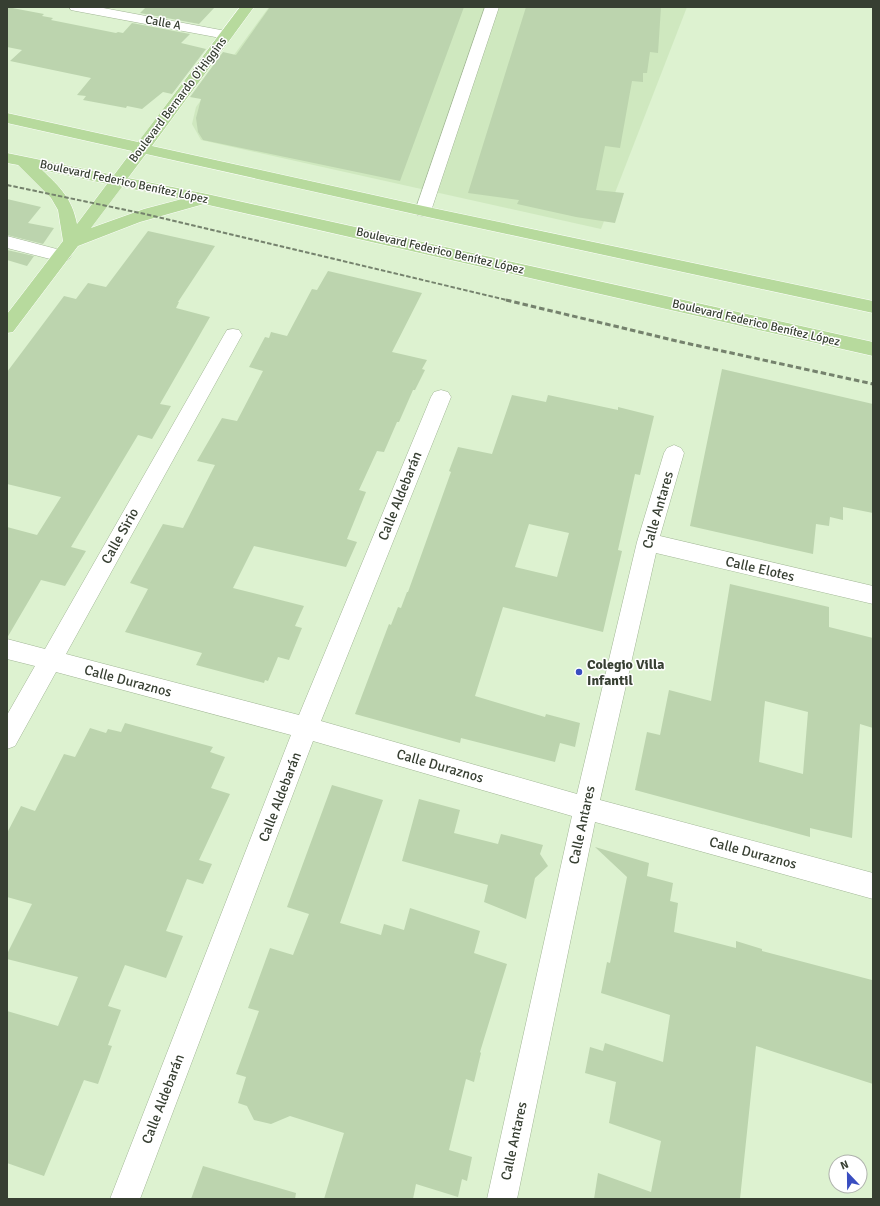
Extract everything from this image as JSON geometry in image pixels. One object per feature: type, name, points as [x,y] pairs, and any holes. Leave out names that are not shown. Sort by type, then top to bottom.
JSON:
[{"type":"main road","name":"Boulevard Bernardo O'Higgins","points":[[10,319],[62,256],[247,7]]},
{"type":"main road","points":[[7,118],[423,211],[873,307]]},
{"type":"main road","points":[[15,160],[58,195],[66,210],[72,242],[144,214],[171,206],[207,199]]},
{"type":"main road","name":"Boulevard Federico Benítez López","points":[[15,160],[207,199],[873,349]]},
{"type":"street","name":"Calle A","points":[[76,7],[226,35]]},
{"type":"street","points":[[423,211],[492,7]]},
{"type":"street","points":[[7,242],[62,256]]},
{"type":"street","name":"Calle Sirio","points":[[7,738],[233,335]]},
{"type":"street","name":"Calle Aldebarán","points":[[125,1199],[306,728],[441,397]]},
{"type":"street","name":"Calle Antares","points":[[502,1199],[586,808],[648,542],[674,453]]},
{"type":"street","name":"Calle Elotes","points":[[648,542],[873,595]]},
{"type":"street","name":"Calle Duraznos","points":[[7,649],[306,728],[586,808],[873,886]]},
{"type":"shaded area","points":[[269,7],[687,7],[601,229],[201,140],[192,124],[196,107]]},
{"type":"building","points":[[7,7],[44,14],[42,16],[53,18],[51,20],[116,33],[123,33],[132,23],[190,34],[181,43],[206,49],[172,94],[163,92],[142,109],[127,106],[126,108],[83,100],[86,96],[77,95],[91,78],[10,61],[22,50],[7,47]]},
{"type":"building","points":[[146,7],[215,7],[199,24],[140,13]]},
{"type":"building","points":[[270,7],[464,7],[400,181],[203,140],[198,132],[196,118],[201,99],[190,97],[223,52],[236,55]]},
{"type":"building","points":[[526,7],[661,7],[658,53],[650,52],[647,73],[643,73],[643,82],[632,81],[620,148],[605,146],[596,190],[624,193],[615,223],[576,217],[517,204],[519,200],[468,193]]},
{"type":"building","points":[[7,199],[41,207],[28,223],[54,228],[43,244],[7,235]]},
{"type":"building","points":[[148,231],[215,246],[178,302],[176,308],[210,317],[160,404],[171,406],[152,439],[138,435],[71,547],[86,551],[65,586],[41,580],[7,638],[7,527],[37,535],[61,497],[7,484],[7,372],[64,296],[76,299],[88,283],[106,287]]},
{"type":"building","points":[[7,250],[34,256],[27,266],[7,260]]},
{"type":"building","points":[[328,271],[422,293],[392,352],[427,360],[422,369],[425,370],[415,390],[413,390],[399,422],[397,422],[384,452],[377,451],[359,490],[366,492],[347,539],[357,542],[346,567],[254,546],[233,588],[304,606],[295,626],[302,628],[289,660],[278,657],[268,681],[265,680],[264,683],[196,665],[202,653],[125,632],[148,589],[130,583],[163,524],[183,528],[215,465],[197,461],[222,418],[237,421],[263,371],[249,367],[265,337],[269,338],[271,332],[287,336],[312,289],[317,290]]},
{"type":"building","points":[[722,369],[873,404],[873,513],[843,507],[843,520],[830,517],[829,526],[816,524],[813,554],[690,526]]},
{"type":"building","points":[[512,395],[546,402],[548,395],[618,410],[618,407],[654,416],[640,475],[635,474],[618,550],[622,551],[603,632],[503,607],[475,696],[545,717],[546,714],[580,723],[575,747],[560,743],[555,762],[461,738],[460,743],[355,714],[389,624],[391,625],[398,607],[401,608],[408,592],[451,472],[449,471],[458,447],[492,454]],"holes":[[[529,524],[569,533],[557,577],[515,567]]]},
{"type":"building","points":[[730,584],[829,607],[829,627],[873,638],[873,728],[860,724],[852,838],[810,828],[810,837],[635,790],[647,732],[660,735],[669,690],[711,701]],"holes":[[[765,701],[808,712],[803,774],[759,762]]]},
{"type":"building","points":[[125,723],[213,747],[210,752],[225,757],[211,788],[230,794],[199,860],[212,864],[203,884],[187,879],[166,931],[183,936],[166,978],[125,965],[108,1006],[121,1010],[108,1045],[112,1046],[98,1084],[84,1080],[44,1176],[7,1163],[7,1011],[58,1026],[78,977],[7,959],[7,954],[32,904],[7,897],[7,833],[21,806],[35,811],[64,754],[75,757],[90,728],[106,733],[108,729],[121,732]]},
{"type":"building","points":[[332,785],[383,800],[340,923],[381,935],[384,924],[404,930],[410,908],[480,931],[474,953],[507,964],[480,1052],[474,1082],[466,1079],[449,1150],[472,1157],[467,1181],[462,1179],[458,1197],[416,1184],[413,1199],[324,1199],[344,1133],[290,1116],[271,1124],[254,1120],[247,1106],[238,1103],[246,1077],[236,1074],[259,1011],[248,1008],[270,948],[293,955],[309,914],[287,907]]},
{"type":"building","points":[[419,799],[460,810],[454,833],[498,844],[501,834],[543,845],[540,854],[548,866],[535,878],[526,919],[484,902],[488,885],[402,861]]},
{"type":"building","points":[[595,847],[649,863],[647,876],[673,883],[670,901],[678,903],[674,932],[736,948],[736,941],[762,949],[762,951],[872,980],[873,1084],[756,1046],[740,1199],[594,1199],[598,1173],[651,1192],[661,1141],[609,1123],[616,1082],[585,1073],[590,1047],[603,1051],[605,1043],[663,1062],[670,1015],[601,993],[607,962],[610,963],[627,877]]},
{"type":"building","points":[[203,1166],[296,1193],[295,1199],[191,1199]]},
{"type":"railway","points":[[7,185],[145,214],[511,301]]},
{"type":"railway","points":[[506,300],[681,342],[873,384]]},
{"type":"place","name":"Colegio Villa Infantil","points":[[579,672]]}]
